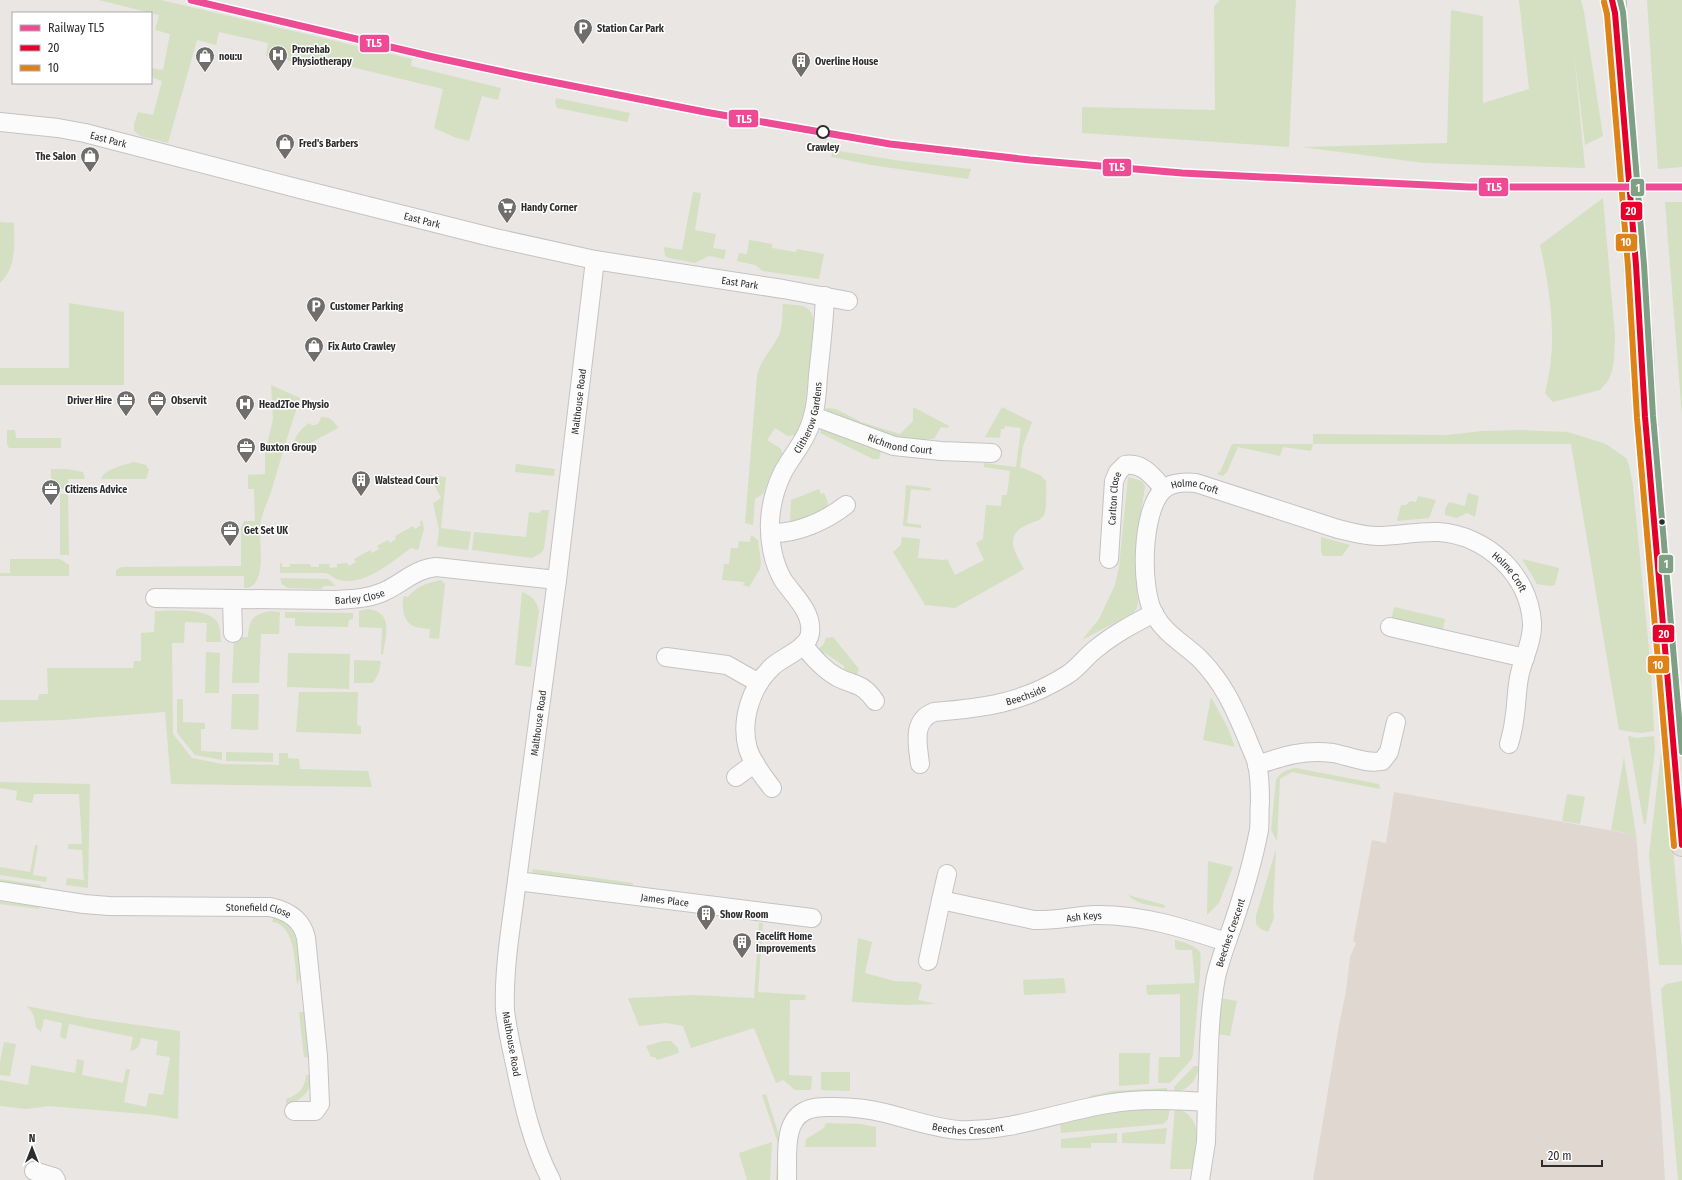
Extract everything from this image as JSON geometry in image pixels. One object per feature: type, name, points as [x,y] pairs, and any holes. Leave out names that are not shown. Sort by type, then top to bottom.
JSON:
[{"type":"main road","points":[[1614,4],[1642,348],[1645,417],[1682,845]]},
{"type":"street","name":"East Park","points":[[0,122],[58,128],[85,133],[495,238],[595,260],[825,296],[848,301]]},
{"type":"street","name":"Malthouse Road","points":[[551,1180],[536,1144],[527,1115],[509,1035],[505,1011],[504,987],[595,260]]},
{"type":"street","name":"Clitherow Gardens","points":[[804,645],[810,633],[809,619],[780,574],[776,562],[771,533],[772,507],[775,491],[783,471],[805,439],[813,416],[816,404],[824,328],[825,296]]},
{"type":"street","name":"Richmond Court","points":[[813,416],[894,446],[941,451],[992,453]]},
{"type":"street","name":"Carlton Close","points":[[1108,559],[1114,481],[1118,472],[1125,465],[1136,465],[1149,473],[1164,489]]},
{"type":"street","name":"Holme Croft","points":[[1257,764],[1232,701],[1224,689],[1197,657],[1175,640],[1162,626],[1154,613],[1146,586],[1144,571],[1146,541],[1154,504],[1164,489],[1179,483],[1196,483],[1338,529],[1357,533],[1377,536],[1437,532],[1464,537],[1480,543],[1503,561],[1512,572],[1526,595],[1532,625],[1530,642],[1517,688],[1515,720],[1509,744]]},
{"type":"street","points":[[771,533],[790,532],[800,529],[833,515],[846,505]]},
{"type":"street","name":"Barley Close","points":[[155,598],[334,600],[362,598],[385,591],[424,568],[436,567],[556,580]]},
{"type":"street","points":[[232,599],[232,633]]},
{"type":"street","name":"Beechside","points":[[920,764],[918,728],[926,715],[934,712],[993,706],[1032,693],[1068,674],[1095,649],[1118,632],[1154,613]]},
{"type":"street","points":[[1390,628],[1525,658]]},
{"type":"street","points":[[772,788],[755,763],[748,748],[746,725],[750,702],[759,683],[773,667],[804,645],[821,665],[836,676],[863,687],[870,693],[875,701]]},
{"type":"street","points":[[666,657],[727,665],[759,683]]},
{"type":"street","points":[[1257,764],[1290,754],[1312,752],[1333,753],[1368,761],[1382,760],[1389,752],[1396,722]]},
{"type":"street","points":[[736,777],[755,763]]},
{"type":"street","name":"Beeches Crescent","points":[[1200,1180],[1206,1142],[1211,1010],[1216,976],[1249,870],[1259,829],[1260,787],[1257,764]]},
{"type":"street","points":[[928,961],[947,874]]},
{"type":"street","name":"James Place","points":[[517,881],[812,918]]},
{"type":"street","name":"Stonefield Close","points":[[0,891],[84,904],[109,906],[270,907],[280,909],[294,917],[304,930],[306,938],[318,1056],[320,1104],[318,1109],[312,1112],[294,1111]]},
{"type":"street","name":"Ash Keys","points":[[941,900],[1034,920],[1096,915],[1130,917],[1172,926],[1226,942]]},
{"type":"street","name":"Beeches Crescent","points":[[787,1180],[789,1131],[792,1122],[800,1113],[816,1107],[847,1107],[867,1109],[940,1127],[958,1130],[979,1130],[1012,1126],[1108,1103],[1137,1101],[1207,1102]]},
{"type":"street","points":[[34,1171],[54,1177],[56,1180]]},
{"type":"shaded area","points":[[1394,792],[1636,835],[1660,1095],[1665,1180],[1313,1180],[1346,991],[1350,957],[1356,943],[1353,941],[1372,840],[1386,843]]},
{"type":"green space","points":[[99,0],[161,0],[412,59],[411,66],[501,88],[498,100],[482,96],[469,141],[454,137],[434,128],[443,89],[343,65],[331,64],[330,67],[310,65],[266,56],[268,43],[219,32],[216,45],[197,40],[168,143],[140,136],[134,131],[134,124],[138,112],[153,115],[162,81],[152,77],[152,68],[163,70],[170,34],[155,30],[159,15],[152,12]]},
{"type":"green space","points":[[1220,0],[1296,0],[1289,147],[1082,133],[1082,107],[1215,110],[1214,6]]},
{"type":"green space","points":[[1519,0],[1581,0],[1603,136],[1585,145],[1574,54],[1585,168],[1424,163],[1302,147],[1447,143],[1451,10],[1483,16],[1483,103],[1529,89]]},
{"type":"green space","points":[[1647,0],[1682,0],[1682,167],[1658,169]]},
{"type":"green space","points":[[556,98],[630,113],[627,122],[557,108],[555,103]]},
{"type":"green space","points":[[833,150],[901,161],[971,169],[968,179],[871,165],[831,157]]},
{"type":"green space","points":[[693,192],[701,193],[695,230],[716,234],[713,248],[726,250],[724,259],[709,256],[695,263],[665,256],[664,247],[682,250]]},
{"type":"green space","points":[[1603,198],[1615,336],[1612,371],[1608,381],[1600,390],[1553,402],[1545,393],[1551,356],[1552,319],[1540,245]]},
{"type":"green space","points":[[1665,202],[1682,202],[1682,416]]},
{"type":"green space","points":[[0,222],[14,223],[14,239],[12,263],[5,277],[0,283]]},
{"type":"green space","points":[[749,240],[772,244],[772,248],[796,252],[797,249],[824,254],[819,279],[763,271],[755,265],[737,261],[739,253],[747,254]]},
{"type":"green space","points":[[69,303],[124,312],[124,385],[0,385],[0,368],[69,368]]},
{"type":"green space","points":[[783,304],[804,307],[811,312],[813,317],[814,323],[805,407],[803,420],[797,435],[788,436],[775,428],[767,440],[780,448],[783,454],[772,471],[763,494],[755,499],[753,525],[745,523],[757,376],[758,370],[780,333]]},
{"type":"green space","points":[[271,385],[300,398],[264,510],[260,527],[261,564],[256,581],[252,586],[244,588],[244,576],[116,576],[116,570],[122,567],[241,566],[241,528],[244,521],[255,521],[254,489],[248,489],[248,475],[265,474],[265,453],[273,419]]},
{"type":"green space","points":[[913,407],[949,426],[947,428],[941,427],[934,439],[897,439],[825,414],[826,408],[836,409],[861,422],[900,434],[913,421]]},
{"type":"green space","points":[[1002,407],[1032,422],[1023,446],[1020,467],[1040,475],[1046,481],[1046,504],[1043,517],[1022,527],[1014,537],[1014,549],[1024,569],[955,608],[925,605],[893,552],[901,545],[902,537],[920,539],[918,558],[947,559],[955,575],[984,560],[976,543],[983,539],[986,505],[1001,506],[1002,495],[1007,495],[1010,471],[984,467],[984,463],[1016,467],[1021,428],[1005,426],[1004,429],[1001,429],[1000,438],[985,437]]},
{"type":"green space","points":[[321,417],[331,420],[338,428],[294,452],[295,439],[299,432],[309,423],[315,425],[320,422]]},
{"type":"green space","points":[[822,426],[881,451],[879,459],[873,459],[820,433]]},
{"type":"green space","points":[[7,430],[15,430],[16,438],[61,438],[61,448],[9,448],[7,444]]},
{"type":"green space","points":[[1521,430],[1568,432],[1606,444],[1626,458],[1629,465],[1633,486],[1651,670],[1654,731],[1641,733],[1619,730],[1571,444],[1313,444],[1313,434],[1447,435],[1482,431]]},
{"type":"green space","points":[[1232,444],[1313,444],[1311,451],[1283,447],[1280,456],[1238,447],[1227,472],[1223,476],[1217,473],[1220,472]]},
{"type":"green space","points":[[134,462],[146,465],[149,470],[146,479],[101,479],[110,470]]},
{"type":"green space","points":[[516,464],[555,469],[554,476],[515,472]]},
{"type":"green space","points":[[51,469],[67,469],[83,472],[85,479],[68,479],[68,489],[60,489],[60,486],[51,486]]},
{"type":"green space","points":[[429,475],[446,477],[441,528],[471,532],[468,550],[437,546],[439,530],[433,503],[441,498]]},
{"type":"green space","points":[[1128,477],[1142,481],[1145,486],[1136,546],[1135,569],[1138,601],[1137,608],[1133,613],[1082,640],[1099,619],[1115,585],[1119,567]]},
{"type":"green space","points":[[906,485],[931,488],[930,491],[911,489],[907,523],[921,525],[921,528],[903,526]]},
{"type":"green space","points":[[819,489],[821,494],[824,493],[827,499],[827,510],[790,524],[791,500]]},
{"type":"green space","points":[[1468,493],[1479,496],[1475,517],[1467,513],[1457,518],[1445,515],[1445,509],[1449,502],[1465,506]]},
{"type":"green space","points":[[60,494],[68,494],[69,555],[60,555]]},
{"type":"green space","points":[[1418,496],[1436,500],[1429,518],[1397,521],[1401,505],[1406,505],[1410,501],[1416,502]]},
{"type":"green space","points":[[541,510],[549,510],[544,549],[541,553],[532,558],[472,550],[474,532],[526,537],[529,512],[540,513]]},
{"type":"green space","points":[[422,520],[424,529],[418,550],[411,548],[378,572],[359,580],[339,580],[325,573],[280,573],[280,563],[282,563],[282,567],[290,567],[290,564],[310,564],[311,567],[319,567],[319,564],[329,564],[330,568],[337,567],[337,564],[347,563],[349,566],[356,562],[354,559],[370,550],[372,553],[379,549],[377,546],[388,540],[390,543],[396,539],[395,536],[413,526],[415,529],[421,525],[420,522]]},
{"type":"green space","points":[[751,535],[758,540],[761,563],[760,569],[749,587],[743,585],[745,582],[722,580],[724,564],[729,564],[731,548],[738,548],[739,541],[750,542]]},
{"type":"green space","points":[[1321,537],[1350,545],[1342,556],[1323,556],[1321,551]]},
{"type":"green space","points":[[10,559],[60,559],[69,565],[69,576],[0,576],[0,573],[10,573]]},
{"type":"green space","points":[[1522,559],[1559,568],[1555,585],[1550,586],[1537,584]]},
{"type":"green space","points":[[280,578],[328,579],[336,586],[324,586],[321,589],[288,588],[282,584]]},
{"type":"green space","points":[[441,580],[445,584],[439,639],[429,638],[430,629],[413,626],[407,621],[403,609],[403,600],[404,596],[408,597],[415,590],[431,582]]},
{"type":"green space","points":[[522,592],[534,599],[539,611],[531,667],[515,665]]},
{"type":"green space","points":[[1394,607],[1445,619],[1442,633],[1391,621]]},
{"type":"green space","points":[[367,609],[376,611],[385,619],[386,640],[383,654],[381,655],[382,628],[359,627],[359,611]]},
{"type":"green space","points":[[155,611],[189,611],[206,614],[218,623],[220,628],[221,642],[206,642],[207,623],[185,622],[184,643],[172,643],[173,734],[192,758],[222,764],[279,765],[279,753],[288,753],[288,758],[299,759],[300,769],[368,771],[372,787],[171,784],[165,712],[62,720],[0,722],[0,700],[38,700],[39,694],[48,694],[47,668],[133,668],[134,661],[141,661],[141,633],[154,632]]},
{"type":"green space","points":[[271,611],[280,612],[279,634],[261,634],[259,683],[232,683],[234,638],[248,637],[249,626],[253,619],[260,614]]},
{"type":"green space","points":[[285,612],[353,613],[353,619],[349,620],[348,627],[295,626],[295,618],[285,618]]},
{"type":"green space","points":[[833,637],[859,669],[856,678],[844,675],[844,666],[825,653],[821,656],[816,651],[823,645],[826,638]]},
{"type":"green space","points":[[206,652],[220,653],[219,693],[205,693]]},
{"type":"green space","points":[[288,653],[350,654],[349,689],[287,687]]},
{"type":"green space","points":[[354,660],[381,661],[379,672],[373,683],[354,683]]},
{"type":"green space","points":[[299,692],[358,692],[357,725],[361,726],[361,734],[296,732]]},
{"type":"green space","points":[[232,694],[259,694],[258,730],[231,729]]},
{"type":"green space","points":[[1211,697],[1228,728],[1235,747],[1203,740]]},
{"type":"green space","points":[[177,699],[183,699],[183,722],[205,723],[205,729],[201,729],[201,751],[222,752],[222,760],[195,755],[177,733]]},
{"type":"green space","points":[[1628,736],[1637,738],[1654,736],[1655,750],[1646,823],[1644,825]]},
{"type":"green space","points":[[1662,744],[1665,754],[1682,950],[1682,965],[1659,965],[1649,855]]},
{"type":"green space","points":[[226,752],[273,753],[273,762],[226,761]]},
{"type":"green space","points":[[1624,757],[1636,835],[1611,830]]},
{"type":"green space","points":[[1296,768],[1379,784],[1380,789],[1292,772],[1280,779],[1277,841],[1271,830],[1276,780],[1284,771]]},
{"type":"green space","points":[[0,782],[90,784],[88,888],[66,885],[67,878],[84,880],[82,850],[68,849],[68,844],[82,844],[79,794],[34,794],[32,803],[16,800],[17,791],[0,788]]},
{"type":"green space","points":[[1567,794],[1585,797],[1580,824],[1562,821]]},
{"type":"green space","points":[[35,845],[38,845],[33,875],[47,877],[46,882],[0,875],[0,867],[30,872]]},
{"type":"green space","points":[[1276,849],[1273,910],[1274,918],[1268,932],[1261,929],[1256,924],[1256,916]]},
{"type":"green space","points":[[1208,861],[1233,867],[1219,903],[1207,915]]},
{"type":"green space","points":[[533,869],[633,883],[632,887],[534,873],[532,872]]},
{"type":"green space","points":[[0,879],[41,885],[39,890],[0,885]]},
{"type":"green space","points":[[1128,895],[1165,905],[1164,908],[1144,904],[1136,901]]},
{"type":"green space","points":[[0,901],[40,906],[39,909],[0,904]]},
{"type":"green space","points":[[274,917],[287,924],[295,936],[299,951],[300,966],[300,978],[297,984],[295,957],[290,938],[286,930],[280,924],[272,922]]},
{"type":"green space","points":[[759,923],[763,923],[758,992],[806,995],[805,1000],[790,1000],[789,1075],[812,1076],[811,1090],[795,1090],[783,1080],[776,1083],[754,1028],[691,1048],[683,1026],[666,1023],[639,1026],[628,998],[693,995],[754,998]]},
{"type":"green space","points":[[858,938],[872,942],[865,973],[894,981],[917,982],[922,985],[918,1000],[936,1004],[904,1005],[852,1002]]},
{"type":"green space","points":[[1175,940],[1192,946],[1198,950],[1201,958],[1193,1055],[1191,1060],[1170,1083],[1158,1083],[1159,1057],[1180,1057],[1180,994],[1148,995],[1146,985],[1195,983],[1192,950],[1178,950],[1175,948]]},
{"type":"green space","points":[[1064,978],[1066,993],[1024,995],[1023,980]]},
{"type":"green space","points":[[1682,981],[1682,1180],[1678,1180],[1661,989],[1666,984]]},
{"type":"green space","points":[[1220,998],[1237,1001],[1230,1036],[1218,1034]]},
{"type":"green space","points":[[26,1006],[88,1018],[180,1031],[178,1119],[155,1115],[49,1106],[27,1109],[0,1106],[0,1080],[28,1085],[31,1065],[75,1073],[77,1059],[84,1061],[82,1075],[123,1083],[126,1069],[130,1069],[124,1102],[146,1107],[149,1093],[163,1095],[170,1057],[156,1055],[158,1041],[141,1038],[138,1047],[130,1051],[133,1037],[69,1024],[66,1039],[60,1037],[62,1023],[44,1019],[41,1032],[36,1027],[32,1013]]},
{"type":"green space","points":[[299,1012],[304,1012],[309,1058],[304,1057]]},
{"type":"green space","points":[[663,1041],[671,1041],[678,1048],[679,1053],[657,1060],[655,1057],[651,1057],[646,1046]]},
{"type":"green space","points":[[4,1042],[16,1044],[10,1076],[0,1075],[0,1062]]},
{"type":"green space","points":[[1119,1053],[1150,1053],[1149,1084],[1119,1086]]},
{"type":"green space","points":[[1194,1066],[1199,1066],[1192,1083],[1175,1093],[1174,1087]]},
{"type":"green space","points":[[821,1072],[850,1072],[850,1091],[821,1090]]},
{"type":"green space","points":[[306,1075],[312,1076],[310,1086],[303,1096],[290,1104],[290,1113],[286,1117],[286,1099],[294,1096],[300,1091],[304,1084]]},
{"type":"green space","points":[[1167,1088],[1167,1093],[1091,1099],[1090,1096],[1112,1091]]},
{"type":"green space","points":[[766,1094],[781,1142],[779,1180],[776,1180],[778,1143],[762,1095]]},
{"type":"green space","points":[[1170,1107],[1168,1119],[1163,1124],[1061,1133],[1060,1121],[1115,1109]]},
{"type":"green space","points":[[1175,1107],[1190,1116],[1196,1130],[1197,1143],[1193,1169],[1170,1169]]},
{"type":"green space","points":[[826,1123],[860,1124],[876,1127],[876,1147],[805,1147],[806,1139],[824,1128]]},
{"type":"green space","points":[[1167,1128],[1165,1144],[1122,1143],[1122,1133]]},
{"type":"green space","points":[[1117,1133],[1117,1143],[1091,1143],[1091,1148],[1061,1148],[1061,1139]]},
{"type":"green space","points":[[772,1142],[770,1180],[747,1180],[739,1153]]},
{"type":"rail line","name":"TL5","points":[[191,0],[433,57],[527,77],[705,112],[890,144],[1030,160],[1182,173],[1469,187],[1682,187]]},
{"type":"transit line","name":"20","points":[[1612,0],[1615,13],[1636,265],[1645,417],[1682,845]]},
{"type":"transit line","name":"1","points":[[1620,0],[1623,12],[1644,265],[1653,416],[1682,752]]},
{"type":"transit line","name":"10","points":[[1604,2],[1607,14],[1628,266],[1637,418],[1674,846]]},
{"type":"place","name":"Station Car Park","points":[[583,45]]},
{"type":"place","name":"Prorehab Physiotherapy","points":[[278,72]]},
{"type":"place","name":"nou:u","points":[[205,73]]},
{"type":"place","name":"Overline House","points":[[801,78]]},
{"type":"place","name":"Crawley","points":[[823,132]]},
{"type":"place","name":"Fred's Barbers","points":[[285,160]]},
{"type":"place","name":"The Salon","points":[[90,173]]},
{"type":"place","name":"Handy Corner","points":[[507,224]]},
{"type":"place","name":"Customer Parking","points":[[316,323]]},
{"type":"place","name":"Fix Auto Crawley","points":[[314,363]]},
{"type":"place","name":"Driver Hire","points":[[126,417]]},
{"type":"place","name":"Observit","points":[[157,417]]},
{"type":"place","name":"Head2Toe Physio","points":[[245,421]]},
{"type":"place","name":"Buxton Group","points":[[246,464]]},
{"type":"place","name":"Walstead Court","points":[[361,497]]},
{"type":"place","name":"Citizens Advice","points":[[51,506]]},
{"type":"place","name":"Get Set UK","points":[[230,547]]},
{"type":"place","name":"Show Room","points":[[706,931]]},
{"type":"place","name":"Facelift Home Improvements","points":[[742,959]]}]
